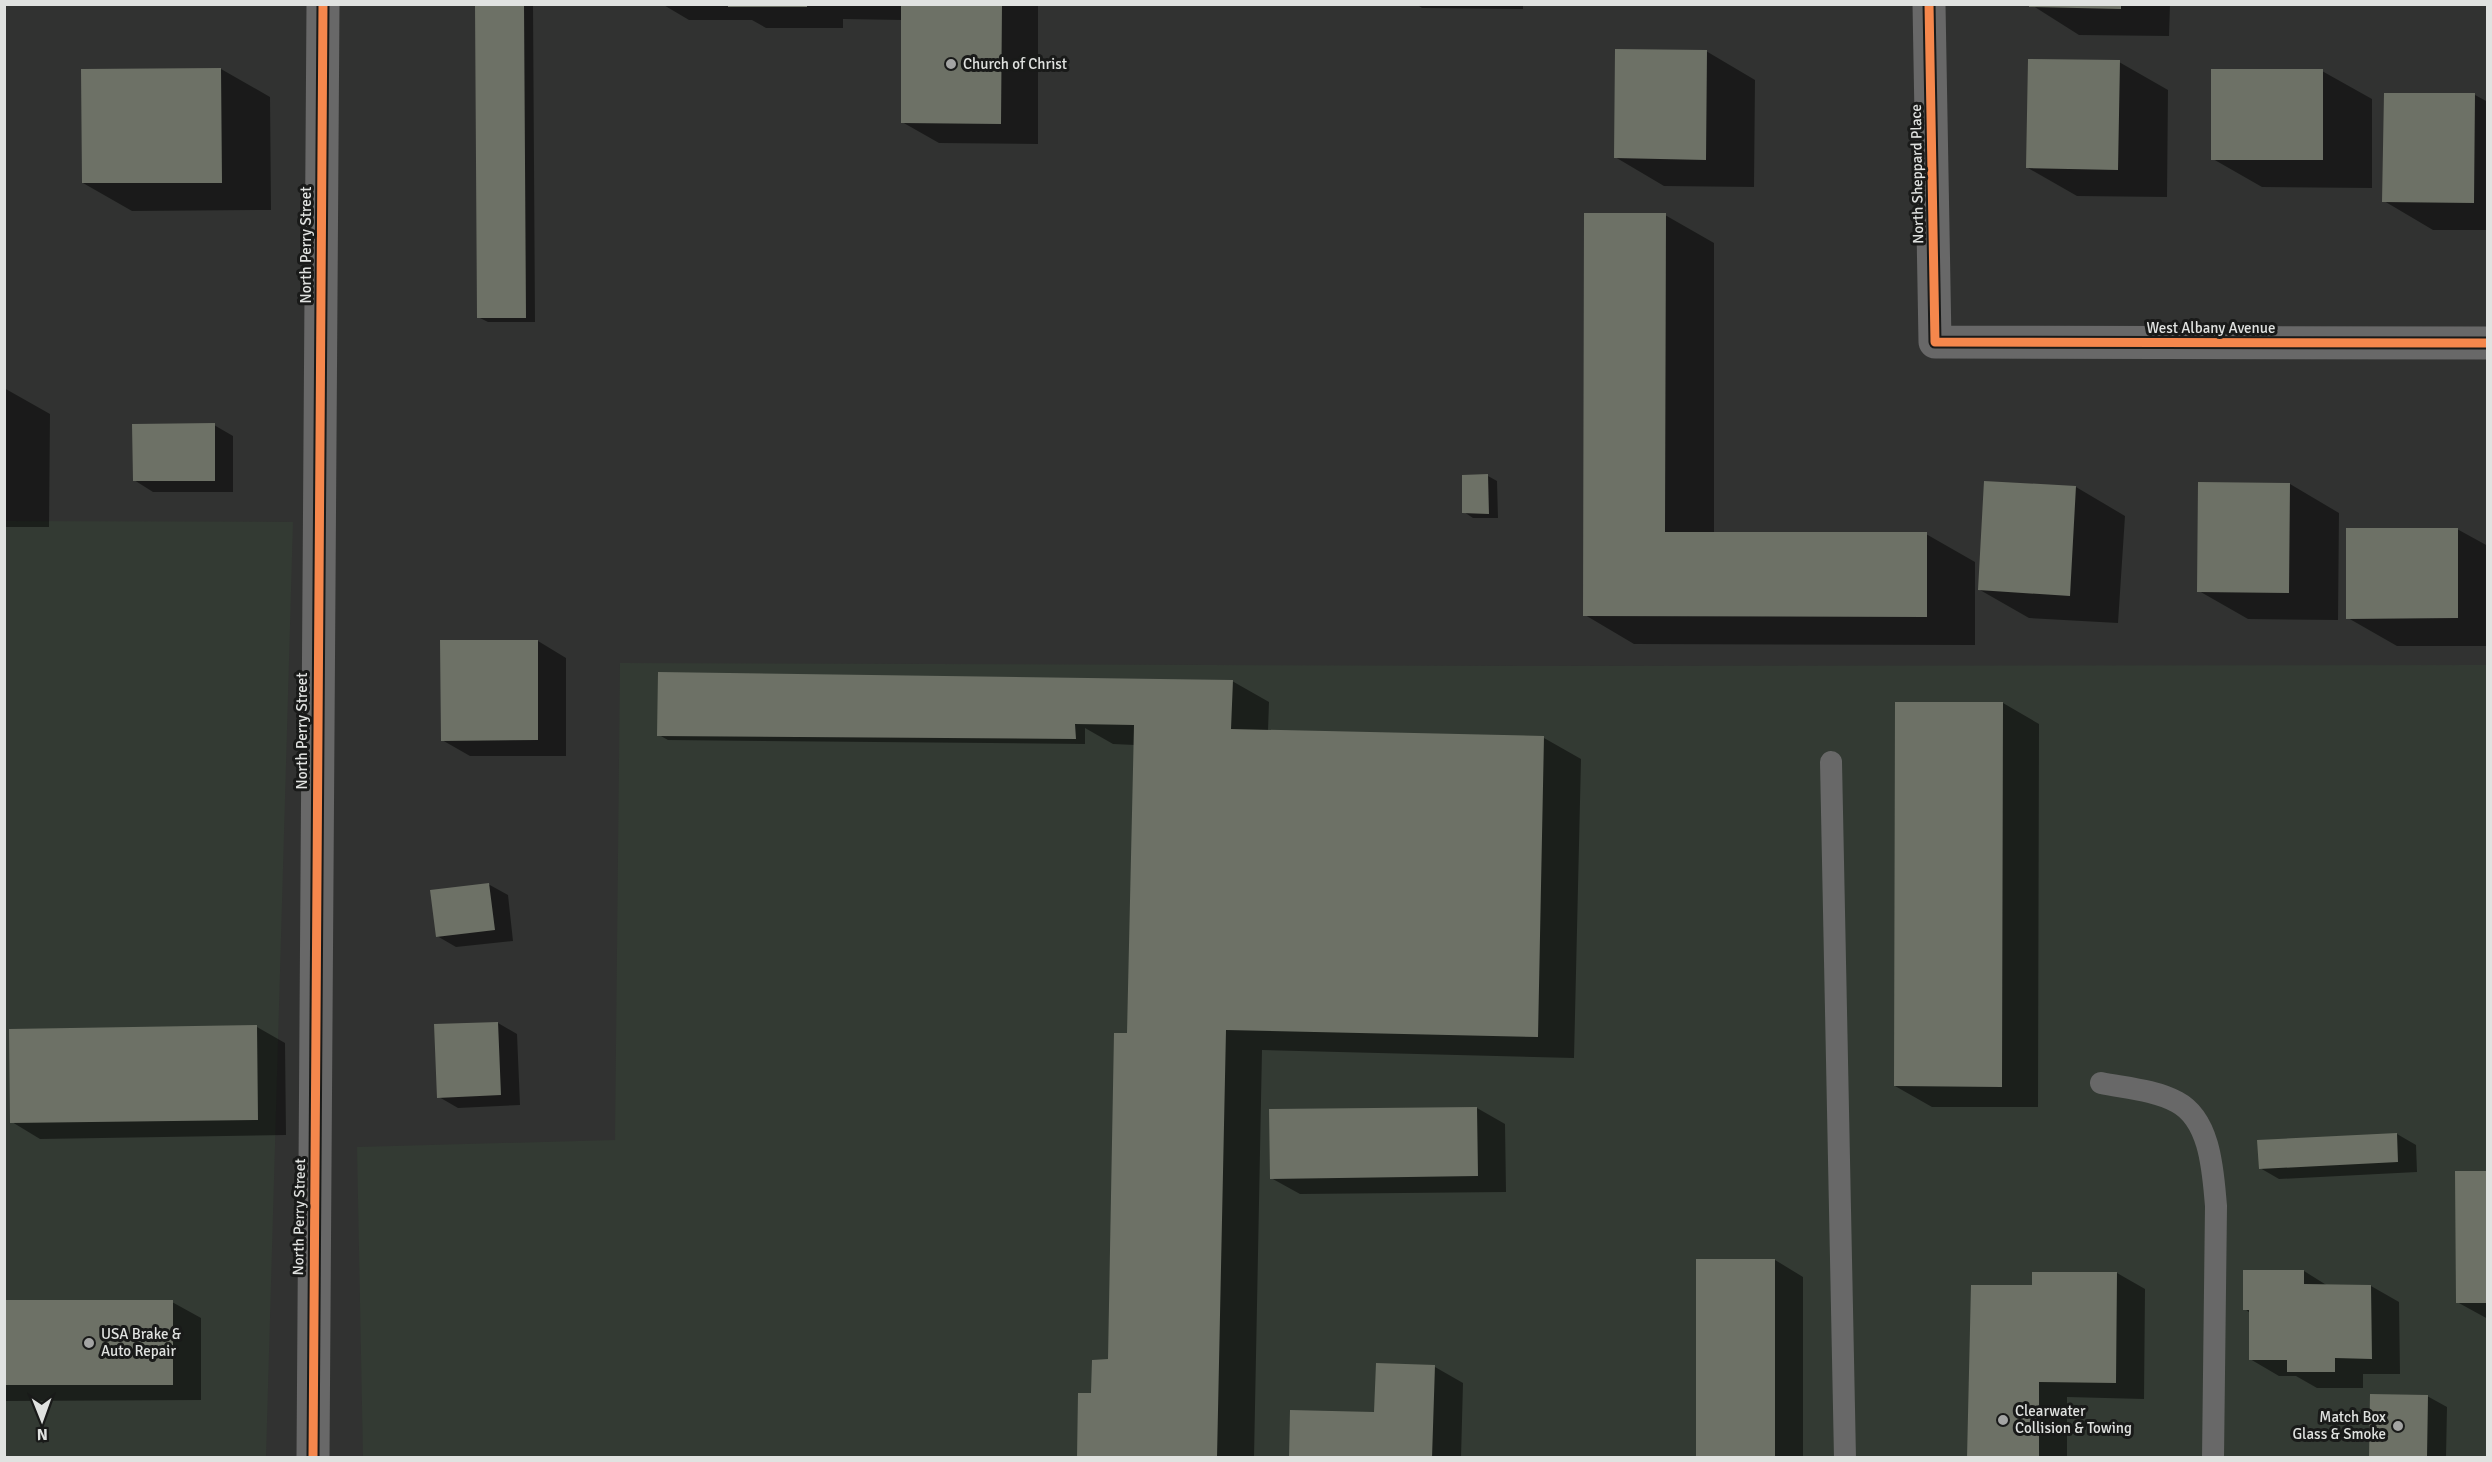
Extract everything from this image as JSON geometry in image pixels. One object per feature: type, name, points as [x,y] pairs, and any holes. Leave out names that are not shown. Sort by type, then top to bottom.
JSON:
[{"type":"street","name":"North Perry Street","points":[[313,1458],[323,4]]},
{"type":"street","name":"North Sheppard Place","points":[[1929,4],[1935,342]]},
{"type":"street","name":"West Albany Avenue","points":[[1935,342],[2487,343]]},
{"type":"lane","points":[[1831,762],[1845,1458]]},
{"type":"lane","points":[[2101,1083],[2157,1094],[2179,1103],[2196,1120],[2206,1142],[2214,1175],[2216,1206],[2213,1458]]},
{"type":"shaded area","points":[[4,521],[293,522],[266,1457],[5,1457]]},
{"type":"shaded area","points":[[620,663],[1533,666],[2487,665],[2487,1457],[363,1457],[357,1147],[615,1140]]},
{"type":"building","points":[[475,4],[524,4],[526,318],[477,318]]},
{"type":"building","points":[[728,4],[807,4],[807,7],[728,7]]},
{"type":"building","name":"Church of Christ","points":[[901,4],[1002,4],[1001,124],[901,123]]},
{"type":"building","points":[[2029,4],[2121,4],[2121,9],[2029,7]]},
{"type":"building","points":[[1615,49],[1707,50],[1706,160],[1614,158]]},
{"type":"building","points":[[2028,59],[2120,60],[2118,170],[2026,168]]},
{"type":"building","points":[[221,68],[222,183],[82,183],[81,69]]},
{"type":"building","points":[[2211,69],[2323,69],[2323,160],[2211,160]]},
{"type":"building","points":[[2384,93],[2475,93],[2474,203],[2382,202]]},
{"type":"building","points":[[1584,213],[1666,213],[1665,532],[1927,532],[1927,617],[1583,616]]},
{"type":"building","points":[[215,423],[215,481],[133,481],[132,424]]},
{"type":"building","points":[[1488,474],[1489,514],[1462,513],[1462,475]]},
{"type":"building","points":[[1984,481],[2076,486],[2070,596],[1978,590]]},
{"type":"building","points":[[2198,482],[2290,483],[2289,593],[2197,592]]},
{"type":"building","points":[[2346,528],[2458,528],[2458,618],[2346,619]]},
{"type":"building","points":[[440,640],[538,640],[538,740],[441,741]]},
{"type":"building","points":[[658,672],[1233,680],[1231,729],[1544,736],[1538,1037],[1226,1030],[1217,1458],[1077,1458],[1078,1393],[1091,1393],[1092,1360],[1108,1359],[1114,1033],[1127,1033],[1134,725],[1075,724],[1076,739],[657,736]]},
{"type":"building","points":[[1895,702],[2003,702],[2002,1087],[1894,1086]]},
{"type":"building","points":[[489,883],[495,930],[436,937],[430,890]]},
{"type":"building","points":[[498,1022],[501,1095],[437,1098],[434,1024]]},
{"type":"building","points":[[257,1025],[258,1120],[10,1123],[9,1029]]},
{"type":"building","points":[[1477,1107],[1478,1176],[1270,1179],[1269,1109]]},
{"type":"building","points":[[2397,1133],[2398,1162],[2259,1169],[2257,1140]]},
{"type":"building","points":[[2455,1171],[2488,1171],[2488,1303],[2456,1303]]},
{"type":"building","points":[[1696,1259],[1775,1259],[1775,1458],[1696,1458]]},
{"type":"building","points":[[2243,1270],[2304,1270],[2304,1284],[2371,1285],[2372,1359],[2335,1358],[2335,1372],[2287,1372],[2287,1360],[2249,1360],[2249,1310],[2243,1310]]},
{"type":"building","points":[[2032,1272],[2117,1272],[2116,1383],[2039,1382],[2039,1458],[1967,1458],[1971,1285],[2032,1285]]},
{"type":"building","name":"USA Brake & Auto Repair","points":[[5,1300],[173,1300],[173,1385],[5,1385]]},
{"type":"building","points":[[1376,1363],[1435,1365],[1432,1458],[1289,1458],[1290,1410],[1374,1412]]},
{"type":"building","name":"Match Box Glass & Smoke","points":[[2370,1394],[2428,1395],[2427,1458],[2369,1458]]},
{"type":"cycle path","points":[[313,1458],[323,4]]},
{"type":"cycle path","points":[[1929,4],[1935,342],[2488,343]]},
{"type":"place","name":"Church of Christ","points":[[951,64]]},
{"type":"place","name":"USA Brake & Auto Repair","points":[[89,1343]]},
{"type":"place","name":"Clearwater Collision & Towing","points":[[2003,1420]]},
{"type":"place","name":"Match Box Glass & Smoke","points":[[2398,1426]]}]
